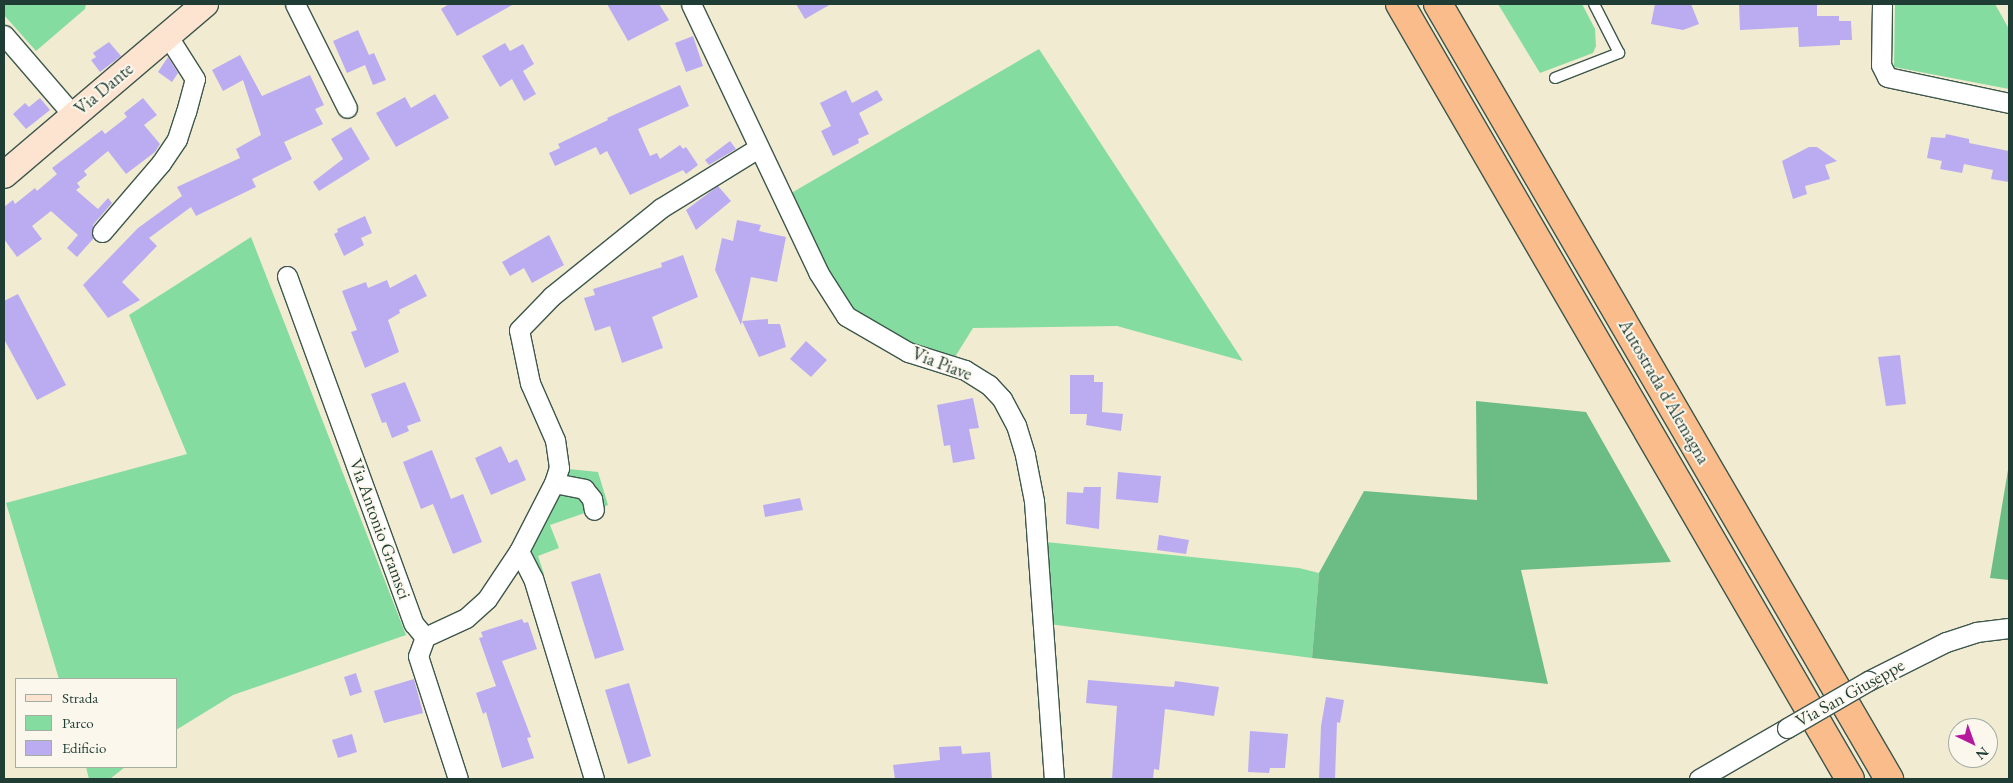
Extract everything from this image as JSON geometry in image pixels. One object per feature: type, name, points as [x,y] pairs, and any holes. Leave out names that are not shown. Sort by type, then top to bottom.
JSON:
[{"type":"highway","name":"Autostrada d'Alemagna","points":[[1400,4],[1850,779]]},
{"type":"highway","name":"Autostrada d'Alemagna","points":[[1438,4],[1889,779]]},
{"type":"street","name":"Via Dante","points":[[4,174],[205,4]]},
{"type":"street","points":[[295,4],[347,108]]},
{"type":"street","name":"Via Piave","points":[[691,4],[818,272],[846,316],[908,352],[965,370],[989,385],[1002,399],[1016,425],[1026,454],[1034,501],[1054,779]]},
{"type":"street","points":[[1882,4],[1881,65],[1887,77],[2009,103]]},
{"type":"street","points":[[4,35],[73,115]]},
{"type":"street","points":[[102,232],[161,163],[176,139],[186,112],[195,79],[167,35]]},
{"type":"street","points":[[458,779],[418,656],[425,637],[477,610],[518,551],[554,483],[559,468],[555,440],[530,383],[519,330],[552,296],[661,208],[758,148]]},
{"type":"street","name":"Via Antonio Gramsci","points":[[287,276],[414,624],[425,637]]},
{"type":"street","points":[[554,483],[584,489],[592,499],[594,510]]},
{"type":"street","points":[[518,551],[533,578],[594,779]]},
{"type":"street","name":"Via San Giuseppe","points":[[1699,779],[1868,680],[1946,642],[1976,632],[2009,628]]},
{"type":"lane","points":[[1555,78],[1619,53],[1594,4]]},
{"type":"green space","points":[[4,4],[86,4],[85,9],[36,51],[4,15]]},
{"type":"green space","points":[[1498,4],[1582,4],[1595,29],[1596,46],[1593,53],[1540,73]]},
{"type":"green space","points":[[1895,4],[1995,4],[2009,29],[2009,89],[1894,67]]},
{"type":"green space","points":[[1039,49],[1243,361],[1117,326],[973,328],[950,365],[856,324],[781,199]]},
{"type":"green space","points":[[251,237],[406,635],[233,695],[178,729],[178,678],[59,678],[6,503],[187,454],[129,315]]},
{"type":"green space","points":[[1476,401],[1586,412],[1671,562],[1521,570],[1548,684],[1312,658],[1319,573],[1364,491],[1477,500]]},
{"type":"green space","points":[[2009,464],[2009,580],[1990,578]]},
{"type":"green space","points":[[559,468],[598,472],[608,505],[550,525],[559,548],[538,556],[544,574],[533,578],[519,551]]},
{"type":"green space","points":[[1036,541],[1299,568],[1319,573],[1312,658],[1041,623]]},
{"type":"green space","points":[[86,768],[124,768],[110,779],[89,779]]},
{"type":"building","points":[[449,4],[514,4],[457,36],[441,9]]},
{"type":"building","points":[[607,4],[659,4],[669,20],[628,41]]},
{"type":"building","points":[[796,4],[831,4],[805,19]]},
{"type":"building","points":[[1655,4],[1691,4],[1699,24],[1683,30],[1651,24]]},
{"type":"building","points":[[1739,4],[1817,4],[1817,16],[1839,16],[1839,21],[1851,21],[1852,40],[1840,40],[1840,45],[1799,47],[1798,27],[1740,30]]},
{"type":"building","points":[[358,30],[369,55],[374,53],[386,80],[373,85],[365,65],[347,73],[333,41]]},
{"type":"building","points":[[693,36],[703,66],[686,72],[675,43]]},
{"type":"building","points":[[109,42],[121,56],[100,72],[91,60],[96,57],[93,53]]},
{"type":"building","points":[[505,43],[510,51],[523,44],[534,64],[523,71],[536,94],[524,101],[512,79],[500,87],[482,56]]},
{"type":"building","points":[[240,55],[262,96],[310,75],[324,105],[315,109],[323,124],[284,142],[292,159],[252,179],[256,187],[196,216],[191,207],[149,238],[157,246],[122,282],[140,300],[108,318],[83,285],[138,228],[182,196],[177,187],[240,158],[236,149],[261,135],[243,80],[223,91],[212,70]]},
{"type":"building","points":[[168,57],[178,73],[172,82],[158,72]]},
{"type":"building","points":[[680,85],[689,106],[638,129],[650,156],[657,153],[660,159],[680,145],[683,149],[686,147],[698,165],[686,174],[683,170],[630,195],[607,151],[600,155],[596,147],[555,166],[549,153],[560,148],[558,144],[608,120],[607,118]]},
{"type":"building","points":[[846,90],[852,103],[877,90],[883,100],[859,113],[869,134],[858,139],[859,143],[833,156],[821,131],[831,126],[820,103]]},
{"type":"building","points":[[435,94],[449,118],[396,147],[376,113],[405,97],[411,108]]},
{"type":"building","points":[[40,98],[50,110],[26,129],[13,114],[25,103],[29,107]]},
{"type":"building","points":[[143,98],[157,115],[144,125],[160,144],[155,152],[126,174],[108,151],[84,171],[87,175],[77,183],[80,187],[76,190],[98,209],[108,198],[112,203],[93,225],[93,239],[77,257],[67,248],[78,235],[51,211],[32,226],[42,239],[17,257],[4,239],[4,207],[13,200],[15,204],[35,188],[37,191],[57,174],[52,168],[102,130],[105,134],[127,117],[124,113]]},
{"type":"building","points":[[351,127],[370,159],[319,191],[313,182],[343,159],[331,139]]},
{"type":"building","points":[[1946,134],[1969,139],[1969,143],[2009,151],[2009,182],[1991,179],[1993,170],[1964,164],[1962,173],[1940,169],[1942,161],[1927,158],[1931,137],[1945,138]]},
{"type":"building","points":[[730,141],[736,149],[709,165],[705,160]]},
{"type":"building","points":[[1809,147],[1817,147],[1837,161],[1825,165],[1830,179],[1805,186],[1807,194],[1793,199],[1782,161]]},
{"type":"building","points":[[718,186],[731,201],[696,230],[686,210]]},
{"type":"building","points":[[365,216],[372,233],[361,238],[364,245],[344,256],[334,234],[338,232],[337,229]]},
{"type":"building","points":[[737,220],[761,225],[759,231],[786,237],[777,282],[751,277],[741,325],[715,270],[722,238],[733,241]]},
{"type":"building","points":[[549,235],[564,265],[532,283],[524,268],[510,276],[502,262]]},
{"type":"building","points":[[683,255],[698,297],[652,317],[663,348],[622,363],[610,326],[595,331],[584,298],[595,295],[593,289],[662,267],[661,263]]},
{"type":"building","points":[[416,274],[427,296],[399,310],[400,313],[388,320],[399,352],[365,368],[351,332],[357,330],[342,291],[366,282],[368,288],[387,280],[390,288]]},
{"type":"building","points":[[18,294],[66,385],[37,400],[4,339],[4,301]]},
{"type":"building","points":[[768,319],[768,324],[780,324],[786,347],[759,357],[742,321]]},
{"type":"building","points":[[806,341],[827,360],[811,377],[790,359]]},
{"type":"building","points":[[1900,355],[1906,404],[1886,406],[1878,357]]},
{"type":"building","points":[[1070,375],[1094,375],[1094,382],[1103,382],[1102,412],[1123,414],[1121,431],[1086,425],[1087,414],[1070,414]]},
{"type":"building","points":[[405,382],[421,421],[407,426],[409,431],[392,438],[386,422],[382,423],[371,394]]},
{"type":"building","points":[[973,398],[979,428],[969,429],[975,459],[953,463],[950,445],[944,446],[937,405]]},
{"type":"building","points":[[501,446],[509,463],[517,459],[526,480],[491,495],[475,458]]},
{"type":"building","points":[[432,450],[451,499],[463,494],[482,542],[453,554],[433,504],[421,509],[403,462]]},
{"type":"building","points":[[1118,472],[1161,476],[1158,503],[1116,499]]},
{"type":"building","points":[[1084,487],[1101,487],[1099,529],[1066,524],[1067,492],[1083,493]]},
{"type":"building","points":[[800,498],[803,510],[765,517],[763,505]]},
{"type":"building","points":[[1159,535],[1189,540],[1186,554],[1157,550]]},
{"type":"building","points":[[600,573],[624,650],[595,659],[571,582]]},
{"type":"building","points":[[522,619],[524,623],[528,622],[537,649],[502,661],[531,737],[527,738],[534,758],[502,768],[486,712],[483,714],[476,693],[496,686],[479,638],[483,637],[481,632]]},
{"type":"building","points":[[356,673],[362,692],[350,696],[344,677]]},
{"type":"building","points":[[414,679],[423,713],[384,723],[374,691]]},
{"type":"building","points":[[1088,680],[1174,687],[1175,681],[1219,687],[1214,716],[1165,709],[1159,770],[1154,769],[1153,779],[1112,779],[1117,706],[1086,703]]},
{"type":"building","points":[[629,683],[651,756],[628,764],[605,690]]},
{"type":"building","points":[[1326,697],[1344,700],[1340,723],[1337,722],[1335,779],[1319,779],[1321,726]]},
{"type":"building","points":[[1250,731],[1288,734],[1285,768],[1270,768],[1269,773],[1248,772]]},
{"type":"building","points":[[352,734],[357,752],[338,758],[332,740]]},
{"type":"building","points":[[961,746],[962,754],[990,752],[992,779],[895,779],[893,765],[940,760],[939,747]]}]
